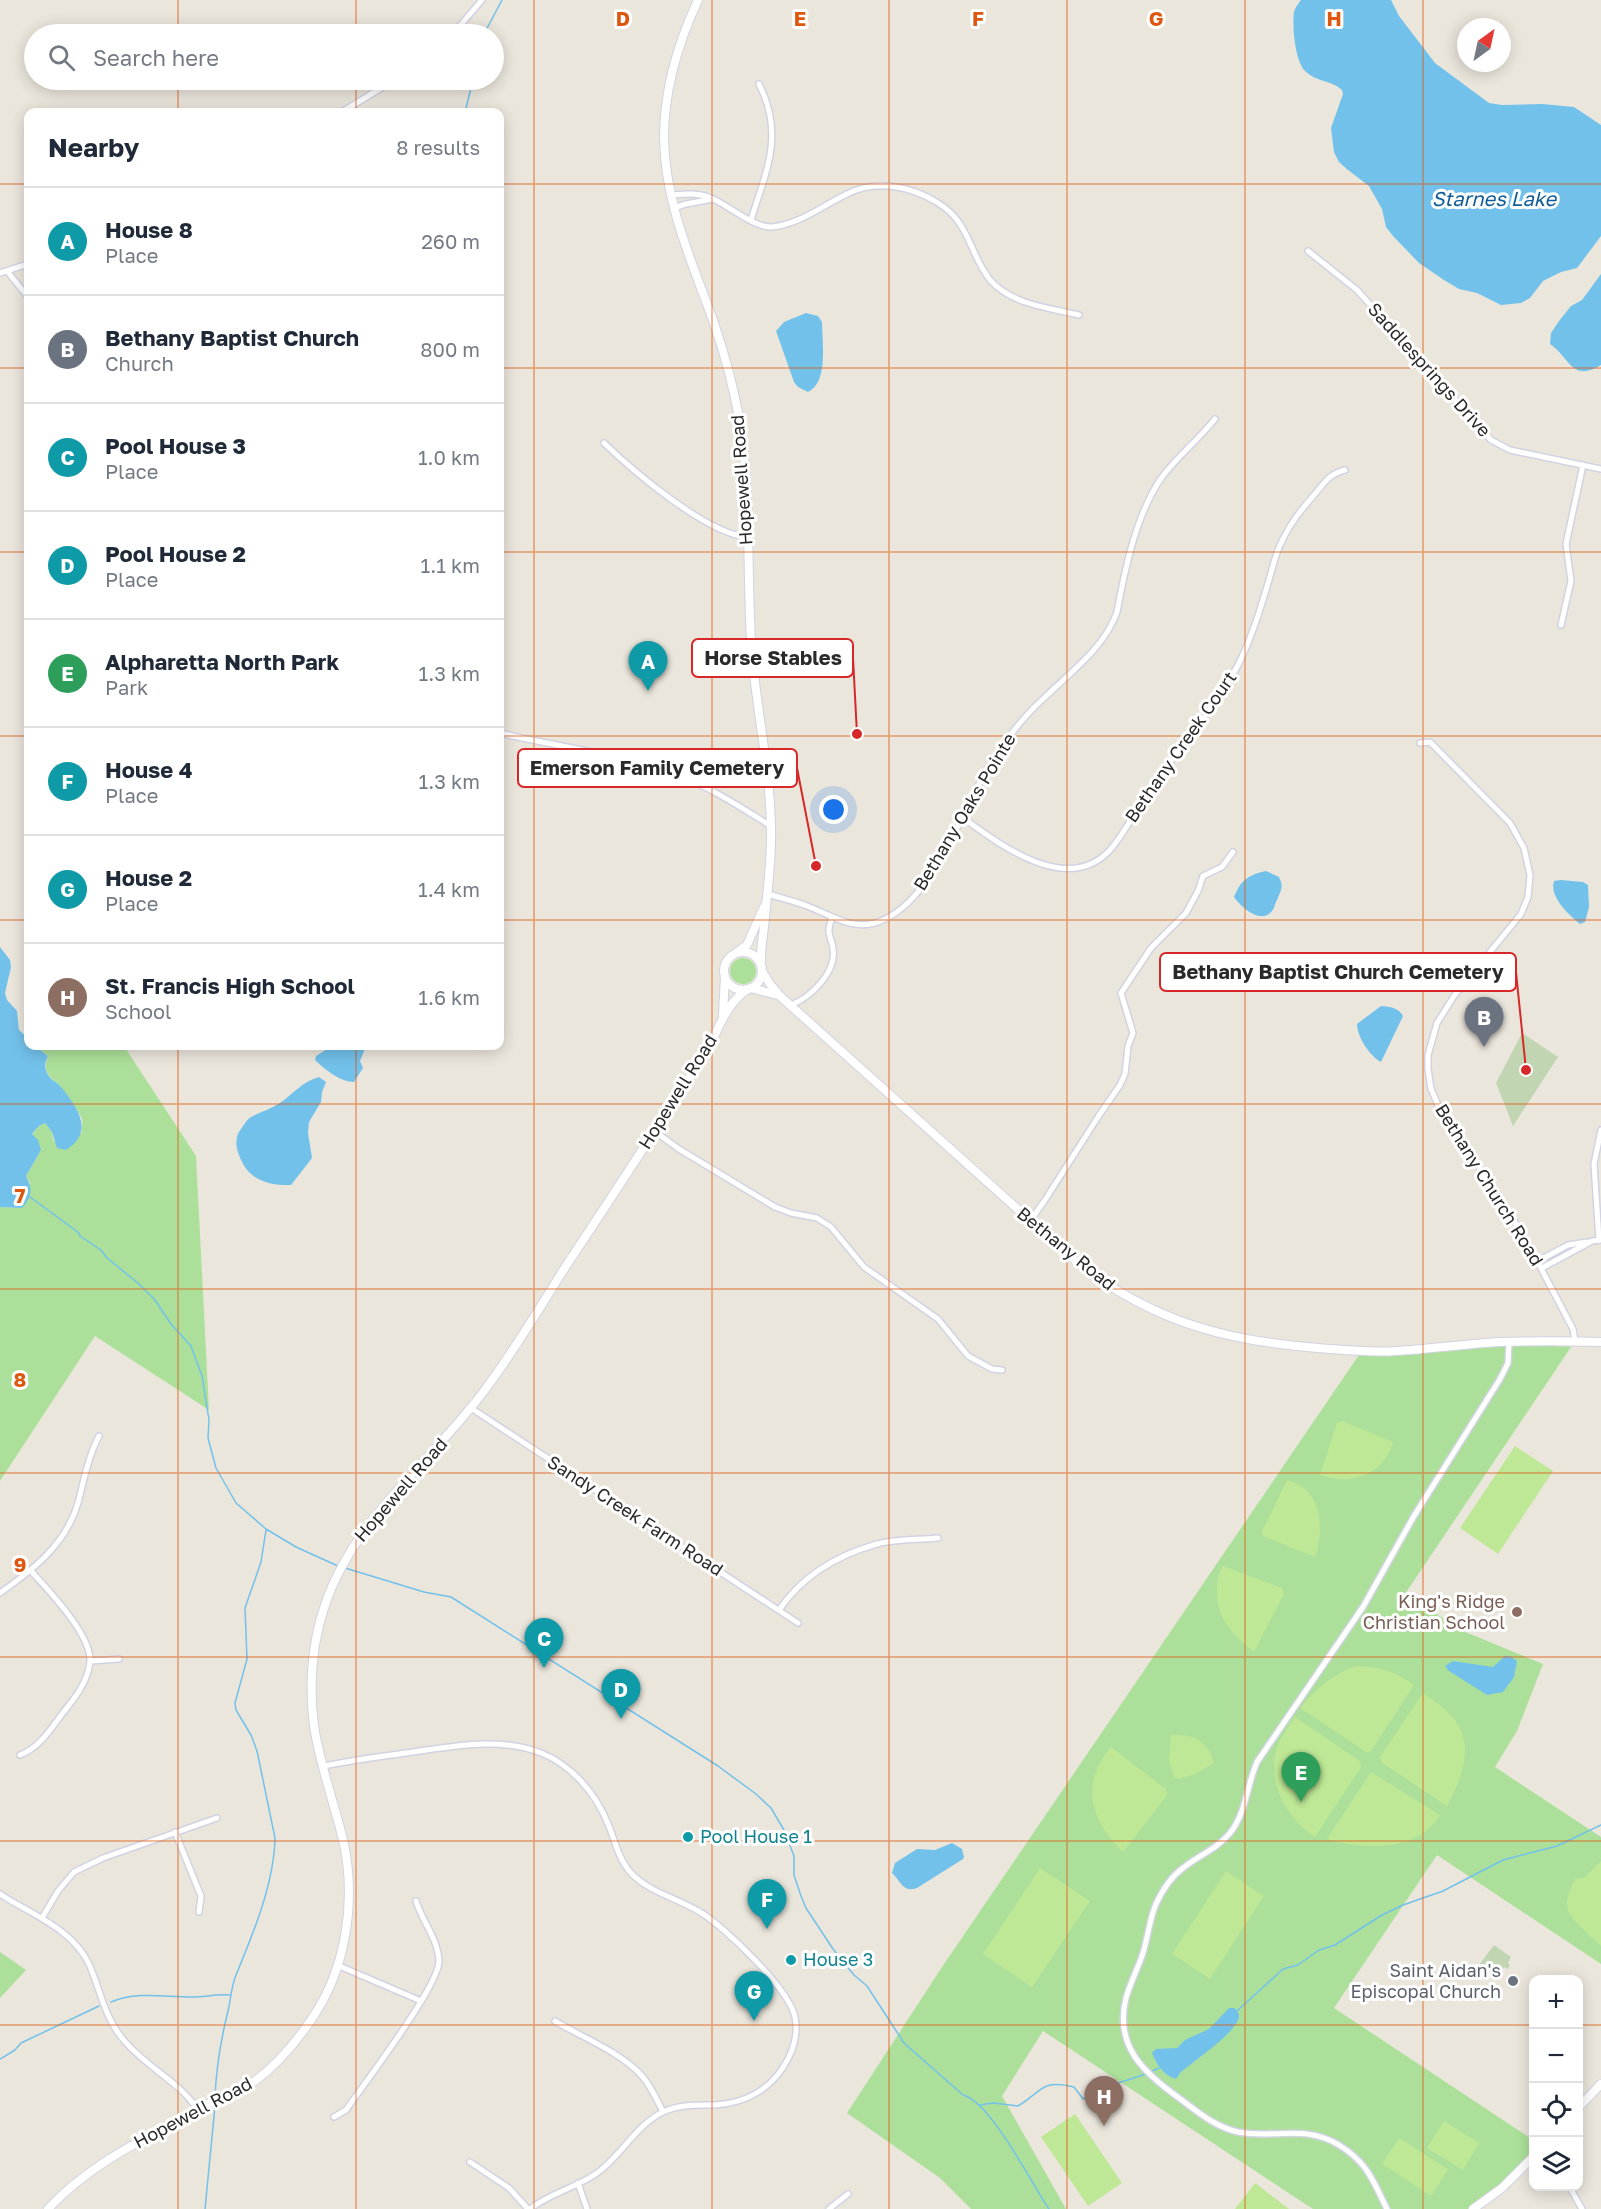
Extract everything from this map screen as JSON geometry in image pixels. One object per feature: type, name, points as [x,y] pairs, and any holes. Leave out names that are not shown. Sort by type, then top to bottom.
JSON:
[{"type":"street","points":[[462,24],[482,0]]},
{"type":"street","name":"Hopewell Road","points":[[698,0],[680,44],[670,83],[664,138],[673,208],[722,348],[732,384],[743,450],[753,656],[771,826],[768,894],[760,949],[762,968]]},
{"type":"street","points":[[751,220],[773,143],[767,104],[759,84]]},
{"type":"street","points":[[348,108],[378,90]]},
{"type":"street","points":[[670,195],[695,193],[713,199],[762,226],[774,226],[806,218],[861,188],[884,185],[904,188],[935,201],[954,215],[966,231],[986,273],[1000,289],[1024,302],[1079,315]]},
{"type":"street","points":[[673,208],[713,199]]},
{"type":"street","name":"Saddlesprings Drive","points":[[1308,251],[1357,290],[1491,440],[1510,450],[1601,469]]},
{"type":"street","points":[[0,273],[24,265]]},
{"type":"street","points":[[7,271],[24,292]]},
{"type":"street","name":"Bethany Oaks Pointe","points":[[768,894],[808,906],[849,923],[866,925],[882,920],[897,911],[923,886],[945,850],[988,766],[1005,741],[1038,704],[1069,676],[1111,628],[1143,511],[1167,472],[1215,419]]},
{"type":"street","points":[[604,443],[631,470],[661,493],[732,534],[747,537]]},
{"type":"street","points":[[1561,625],[1571,581],[1566,544],[1583,465]]},
{"type":"street","name":"Bethany Creek Court","points":[[962,817],[982,832],[1034,861],[1050,867],[1076,868],[1094,862],[1108,852],[1238,664],[1252,632],[1279,548],[1290,525],[1333,473],[1345,470]]},
{"type":"street","points":[[504,734],[673,773],[713,791],[771,826]]},
{"type":"street","name":"Bethany Church Road","points":[[1420,743],[1430,742],[1510,823],[1519,836],[1528,862],[1529,886],[1528,898],[1521,914],[1454,996],[1443,1013],[1431,1038],[1428,1069],[1431,1089],[1443,1114],[1494,1189],[1538,1261],[1573,1329],[1575,1341]]},
{"type":"street","points":[[1030,1221],[1125,1074],[1128,1046],[1133,1033],[1121,993],[1151,948],[1186,913],[1203,876],[1222,867],[1233,852]]},
{"type":"street","name":"Hopewell Road","points":[[736,954],[747,945],[766,903]]},
{"type":"street","points":[[791,1005],[811,994],[822,983],[833,958],[833,949],[827,932],[832,917]]},
{"type":"street","points":[[748,952],[758,959],[762,968],[759,981],[749,988],[736,988],[727,980],[725,974],[727,962],[736,954],[748,952]]},
{"type":"street","name":"Bethany Road","points":[[762,968],[782,997],[1080,1265],[1121,1293],[1180,1322],[1221,1335],[1284,1346],[1374,1352],[1509,1342],[1601,1342]]},
{"type":"street","name":"Hopewell Road","points":[[722,1020],[725,974]]},
{"type":"street","name":"Hopewell Road","points":[[48,2209],[95,2168],[198,2110],[252,2083],[282,2057],[315,2015],[326,1995],[337,1965],[346,1928],[349,1881],[344,1843],[314,1724],[312,1674],[318,1629],[332,1587],[348,1554],[367,1525],[471,1408],[504,1363],[708,1049],[722,1020],[740,994],[749,988]]},
{"type":"street","name":"Bethany Road","points":[[749,988],[768,991],[782,997]]},
{"type":"street","points":[[1538,1261],[1568,1245],[1600,1240],[1594,1164],[1601,1130]]},
{"type":"street","points":[[654,1131],[679,1149],[775,1207],[824,1222],[831,1227],[864,1267],[938,1319],[968,1356],[992,1369],[1002,1370]]},
{"type":"street","points":[[1542,1268],[1592,1241]]},
{"type":"street","points":[[1387,2209],[1363,2163],[1340,2146],[1321,2136],[1304,2132],[1244,2133],[1228,2129],[1214,2123],[1165,2087],[1142,2068],[1132,2053],[1125,2033],[1124,2007],[1128,1990],[1144,1951],[1152,1913],[1159,1897],[1177,1873],[1218,1846],[1234,1828],[1257,1762],[1363,1606],[1414,1516],[1500,1380],[1508,1363],[1509,1342]]},
{"type":"street","name":"Sandy Creek Farm Road","points":[[471,1408],[798,1623]]},
{"type":"street","points":[[0,1593],[46,1558],[64,1533],[77,1505],[91,1452],[99,1436]]},
{"type":"street","points":[[779,1610],[801,1583],[831,1563],[877,1544],[938,1538]]},
{"type":"street","points":[[20,1755],[31,1751],[41,1741],[77,1695],[90,1660],[83,1637],[69,1614],[31,1570]]},
{"type":"street","points":[[90,1660],[119,1659]]},
{"type":"street","points":[[324,1766],[433,1749],[494,1743],[513,1745],[541,1753],[555,1760],[580,1780],[600,1807],[620,1856],[631,1873],[648,1887],[699,1912],[727,1932],[745,1949],[785,1997],[795,2017],[794,2038],[789,2057],[778,2074],[759,2092],[739,2102],[683,2106],[663,2112],[637,2133],[616,2157],[597,2173],[543,2199],[529,2209],[509,2188],[470,2162]]},
{"type":"street","points":[[42,1918],[58,1891],[74,1872],[103,1858],[217,1818]]},
{"type":"street","points":[[175,1832],[201,1896],[199,1912]]},
{"type":"street","points":[[0,1894],[42,1918],[80,1950],[88,1962],[105,2010],[120,2036],[132,2050],[191,2100],[198,2110]]},
{"type":"street","points":[[334,2117],[346,2110],[434,1979],[439,1962],[437,1951],[429,1928],[420,1916],[416,1901]]},
{"type":"street","points":[[337,1965],[421,2001]]},
{"type":"street","points":[[555,2021],[619,2057],[635,2069],[642,2076],[663,2112]]},
{"type":"street","points":[[1583,2103],[1601,2084]]},
{"type":"street","points":[[1473,2209],[1502,2187],[1529,2160]]},
{"type":"street","points":[[578,2183],[587,2209]]},
{"type":"street","points":[[1571,2191],[1582,2209]]},
{"type":"street","points":[[829,2209],[848,2194]]},
{"type":"green space","points":[[743,958],[752,962],[756,971],[752,980],[743,984],[734,980],[730,971],[734,962]]},
{"type":"green space","points":[[1522,1033],[1558,1057],[1513,1126],[1496,1083]]},
{"type":"green space","points":[[40,1050],[127,1050],[196,1156],[209,1410],[95,1336],[0,1481],[0,1207],[22,1208],[30,1183],[26,1176],[41,1150],[32,1135],[39,1126],[45,1123],[52,1132],[54,1142],[82,1133],[81,1116],[64,1091],[47,1072],[48,1056]]},
{"type":"green space","points":[[1502,1343],[1571,1347],[1405,1594],[1463,1631],[1543,1664],[1517,1731],[1495,1767],[1601,1837],[1601,1964],[1437,1855],[1334,2008],[1529,2137],[1529,2161],[1468,2209],[1313,2209],[1043,2031],[1002,2096],[1066,2209],[971,2209],[940,2178],[847,2113],[942,1967],[1361,1352]]},
{"type":"green space","points":[[1342,1421],[1393,1442],[1382,1463],[1365,1475],[1343,1479],[1320,1475],[1337,1423]]},
{"type":"green space","points":[[1515,1446],[1553,1471],[1498,1554],[1460,1528]]},
{"type":"green space","points":[[1287,1480],[1299,1484],[1308,1491],[1318,1511],[1320,1534],[1315,1557],[1263,1536],[1262,1531]]},
{"type":"green space","points":[[1223,1566],[1282,1588],[1284,1594],[1254,1652],[1228,1627],[1220,1611],[1217,1582]]},
{"type":"green space","points":[[1356,1666],[1387,1671],[1414,1685],[1371,1751],[1366,1752],[1300,1708],[1325,1683]]},
{"type":"green space","points":[[1423,1693],[1452,1717],[1460,1729],[1464,1742],[1465,1756],[1462,1771],[1447,1806],[1382,1763],[1380,1757]]},
{"type":"green space","points":[[1295,1717],[1360,1761],[1361,1767],[1315,1837],[1289,1812],[1278,1791],[1275,1779],[1276,1750]]},
{"type":"green space","points":[[1171,1735],[1193,1737],[1198,1740],[1208,1749],[1214,1763],[1193,1775],[1178,1779],[1174,1777],[1169,1760]]},
{"type":"green space","points":[[1111,1747],[1166,1789],[1167,1795],[1123,1852],[1103,1828],[1093,1802],[1092,1789],[1095,1775]]},
{"type":"green space","points":[[1371,1772],[1440,1815],[1418,1836],[1404,1842],[1373,1846],[1341,1843],[1327,1839]]},
{"type":"green space","points":[[1601,1861],[1601,1946],[1581,1928],[1568,1912],[1567,1903],[1575,1879],[1584,1878]]},
{"type":"green space","points":[[1040,1868],[1090,1901],[1032,1987],[983,1954]]},
{"type":"green space","points":[[1226,1871],[1264,1896],[1210,1979],[1172,1954]]},
{"type":"green space","points":[[1494,1945],[1511,1957],[1508,1969],[1504,1967],[1497,1978],[1479,1965]]},
{"type":"green space","points":[[0,1952],[26,1970],[0,1998]]},
{"type":"green space","points":[[1075,2114],[1122,2183],[1088,2206],[1041,2137]]},
{"type":"green space","points":[[1444,2121],[1479,2143],[1463,2170],[1427,2148]]},
{"type":"green space","points":[[1399,2138],[1448,2169],[1431,2196],[1382,2164]]},
{"type":"green space","points":[[1255,2183],[1289,2209],[1235,2209]]},
{"type":"water","name":"Starnes Lake","points":[[1301,0],[1391,0],[1399,16],[1435,63],[1489,103],[1574,107],[1601,125],[1601,236],[1577,268],[1561,272],[1543,281],[1530,298],[1521,303],[1501,305],[1477,293],[1459,289],[1419,263],[1386,227],[1382,209],[1369,186],[1339,162],[1334,152],[1331,128],[1343,94],[1342,90],[1333,84],[1309,75],[1302,66],[1293,26],[1294,12]]},
{"type":"water","points":[[1601,274],[1601,365],[1591,370],[1577,370],[1550,344],[1551,333],[1571,306],[1582,300]]},
{"type":"water","points":[[806,313],[818,316],[822,322],[823,350],[819,380],[808,392],[794,382],[776,331],[784,322]]},
{"type":"water","points":[[1266,871],[1279,877],[1281,888],[1273,910],[1266,916],[1261,916],[1250,912],[1234,897],[1239,886],[1246,879]]},
{"type":"water","points":[[1554,881],[1583,882],[1588,885],[1589,907],[1585,922],[1580,924],[1557,899],[1553,887]]},
{"type":"water","points":[[0,947],[10,960],[11,967],[5,993],[7,1000],[17,1011],[19,1030],[24,1034],[24,1050],[40,1050],[48,1056],[45,1065],[47,1073],[73,1103],[78,1111],[82,1128],[75,1143],[66,1150],[57,1148],[52,1132],[45,1123],[39,1126],[32,1134],[38,1140],[41,1150],[26,1176],[30,1185],[28,1200],[22,1208],[0,1207]]},
{"type":"water","points":[[1381,1006],[1396,1009],[1403,1016],[1381,1062],[1365,1046],[1359,1035],[1357,1024]]},
{"type":"water","points":[[326,1050],[364,1050],[360,1061],[363,1068],[354,1082],[333,1075],[315,1060],[316,1056]]},
{"type":"water","points":[[319,1077],[326,1082],[321,1102],[309,1122],[308,1133],[312,1158],[291,1185],[274,1184],[259,1179],[247,1170],[239,1155],[236,1144],[239,1132],[251,1117],[277,1105],[303,1085]]},
{"type":"water","points":[[1505,1656],[1510,1656],[1517,1661],[1514,1677],[1503,1692],[1487,1695],[1449,1671],[1445,1666],[1453,1661],[1493,1667]]},
{"type":"water","points":[[952,1843],[962,1849],[963,1859],[917,1888],[905,1888],[892,1873],[895,1863],[917,1849],[935,1850]]},
{"type":"water","points":[[1229,2008],[1234,2008],[1239,2016],[1237,2022],[1223,2038],[1180,2073],[1176,2079],[1161,2069],[1152,2053],[1156,2049],[1177,2048],[1185,2040],[1209,2029]]},
{"type":"waterway","points":[[489,24],[502,0]]},
{"type":"waterway","points":[[466,108],[470,90]]},
{"type":"waterway","points":[[30,1197],[101,1250],[107,1258],[139,1284],[155,1300],[171,1324],[191,1346],[202,1376],[209,1420],[208,1438],[216,1468],[236,1503],[266,1529],[296,1547],[338,1566]]},
{"type":"waterway","points":[[215,2098],[219,2054],[233,1984],[262,1908],[274,1855],[275,1838],[257,1751],[251,1735],[236,1710],[235,1703],[247,1659],[245,1608],[261,1562],[266,1530]]},
{"type":"waterway","points":[[345,1568],[424,1592],[451,1597],[718,1766],[756,1794],[771,1808],[784,1830],[794,1856],[794,1875],[801,1896],[806,1908],[833,1949],[854,1975],[867,1986],[904,2043],[963,2095],[986,2112],[1010,2145],[1049,2209]]},
{"type":"waterway","points":[[1236,2012],[1283,1969],[1298,1965],[1319,1950],[1335,1945],[1382,1915],[1443,1891],[1503,1860],[1557,1846],[1601,1825]]},
{"type":"waterway","points":[[111,2002],[151,1995],[192,1997],[230,1995]]},
{"type":"waterway","points":[[0,2059],[15,2050],[21,2043],[99,2006]]},
{"type":"waterway","points":[[1150,2072],[1159,2068]]},
{"type":"waterway","points":[[980,2105],[993,2103],[1018,2106],[1043,2088],[1055,2084],[1074,2087],[1083,2099],[1118,2083],[1146,2074]]},
{"type":"waterway","points":[[205,2209],[215,2106]]},
{"type":"place","name":"House 8","points":[[648,691]]},
{"type":"place","name":"Horse Stables","points":[[857,734]]},
{"type":"place","name":"Emerson Family Cemetery","points":[[816,866]]},
{"type":"place","name":"Bethany Baptist Church","points":[[1484,1047]]},
{"type":"place","name":"Bethany Baptist Church Cemetery","points":[[1526,1070]]},
{"type":"place","name":"King's Ridge Christian School","points":[[1517,1612]]},
{"type":"place","name":"Pool House 3","points":[[544,1668]]},
{"type":"place","name":"Pool House 2","points":[[621,1719]]},
{"type":"place","name":"Alpharetta North Park","points":[[1301,1802]]},
{"type":"place","name":"Pool House 1","points":[[688,1837]]},
{"type":"place","name":"House 4","points":[[767,1929]]},
{"type":"place","name":"House 3","points":[[791,1960]]},
{"type":"place","name":"Saint Aidan's Episcopal Church","points":[[1513,1981]]},
{"type":"place","name":"House 2","points":[[754,2021]]},
{"type":"place","name":"St. Francis High School","points":[[1104,2126]]}]
